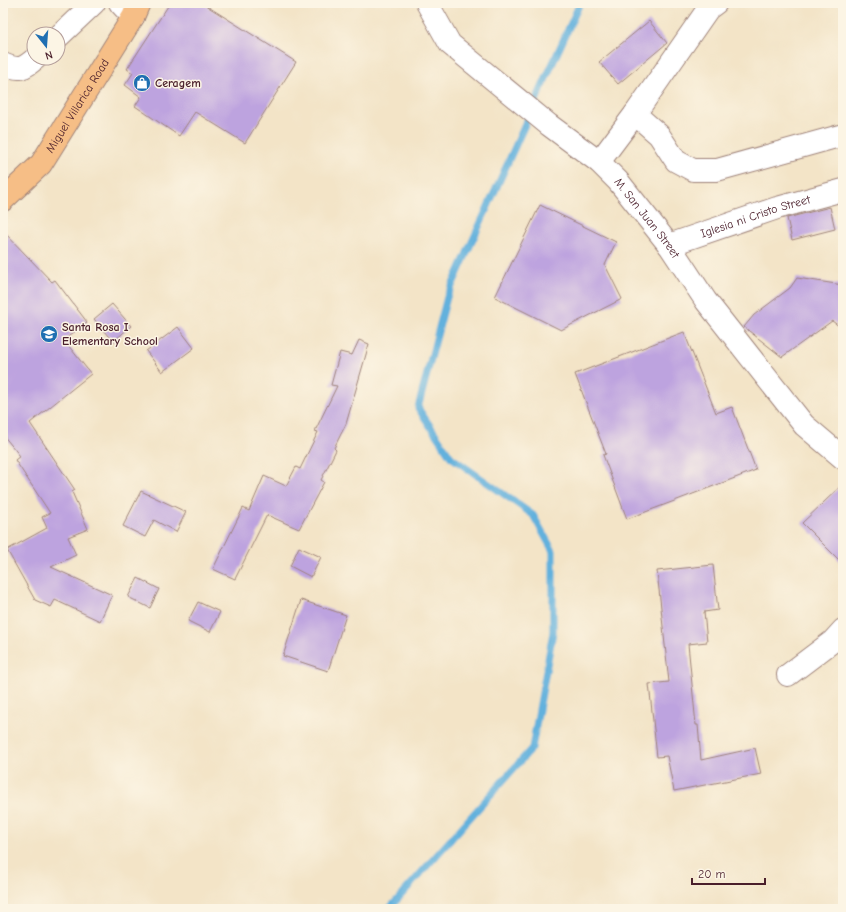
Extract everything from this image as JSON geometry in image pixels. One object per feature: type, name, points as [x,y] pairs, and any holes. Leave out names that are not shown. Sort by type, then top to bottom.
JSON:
[{"type":"main road","name":"Miguel Villarica Road","points":[[3,200],[41,164],[131,8]]},
{"type":"street","points":[[66,29],[94,3]]},
{"type":"street","name":"M. San Juan Street","points":[[427,3],[450,44],[549,125],[599,162],[618,181],[669,245],[706,300],[804,425],[843,458]]},
{"type":"street","points":[[599,162],[635,114],[708,9],[716,3]]},
{"type":"street","points":[[3,64],[13,68],[24,68],[26,66]]},
{"type":"street","points":[[635,114],[660,135],[676,161],[693,170],[717,170],[843,135]]},
{"type":"street","name":"Iglesia ni Cristo Street","points":[[669,245],[777,208],[843,190]]},
{"type":"street","points":[[788,675],[833,641],[843,630]]},
{"type":"building","points":[[170,3],[202,3],[296,62],[245,143],[195,112],[179,136],[135,106],[141,97],[125,85],[133,73],[127,69]]},
{"type":"building","points":[[649,21],[667,43],[618,84],[599,62]]},
{"type":"building","points":[[540,205],[616,242],[605,265],[622,299],[561,330],[495,297]]},
{"type":"building","points":[[830,207],[835,229],[792,240],[787,218]]},
{"type":"building","points":[[3,231],[52,282],[55,280],[87,322],[64,340],[91,374],[30,423],[75,490],[72,492],[88,529],[68,537],[76,555],[51,567],[112,595],[100,621],[55,600],[51,607],[35,600],[7,550],[47,528],[42,517],[50,513],[15,460],[20,456],[3,435]]},
{"type":"building","points":[[797,278],[843,285],[843,329],[832,321],[782,357],[744,327],[754,315],[790,288]]},
{"type":"building","points":[[112,304],[131,326],[113,342],[94,319]]},
{"type":"building","points":[[178,327],[194,348],[162,372],[146,351]]},
{"type":"building","points":[[684,332],[716,413],[732,407],[756,470],[627,519],[603,455],[606,454],[575,374]]},
{"type":"building","points":[[359,340],[369,344],[346,424],[334,448],[336,450],[321,480],[324,482],[299,529],[267,515],[235,579],[213,569],[243,508],[249,511],[264,476],[286,486],[296,467],[300,469],[318,432],[315,431],[337,386],[331,385],[340,352],[352,355]]},
{"type":"building","points":[[843,484],[843,564],[802,523]]},
{"type":"building","points":[[141,491],[186,512],[176,532],[154,520],[145,537],[123,526]]},
{"type":"building","points":[[299,547],[321,557],[311,577],[290,566]]},
{"type":"building","points":[[713,565],[718,610],[704,612],[707,642],[688,644],[701,760],[755,748],[761,774],[674,791],[667,756],[657,757],[649,684],[669,682],[657,571]]},
{"type":"building","points":[[138,578],[159,589],[150,608],[128,597]]},
{"type":"building","points":[[301,600],[346,615],[328,671],[283,656]]},
{"type":"building","points":[[198,602],[220,612],[210,632],[188,621]]},
{"type":"waterway","points":[[389,909],[532,748],[553,632],[553,551],[533,515],[451,457],[418,408],[447,297],[580,3]]},
{"type":"place","name":"Ceragem","points":[[142,83]]},
{"type":"place","name":"Santa Rosa I Elementary School","points":[[49,334]]}]
